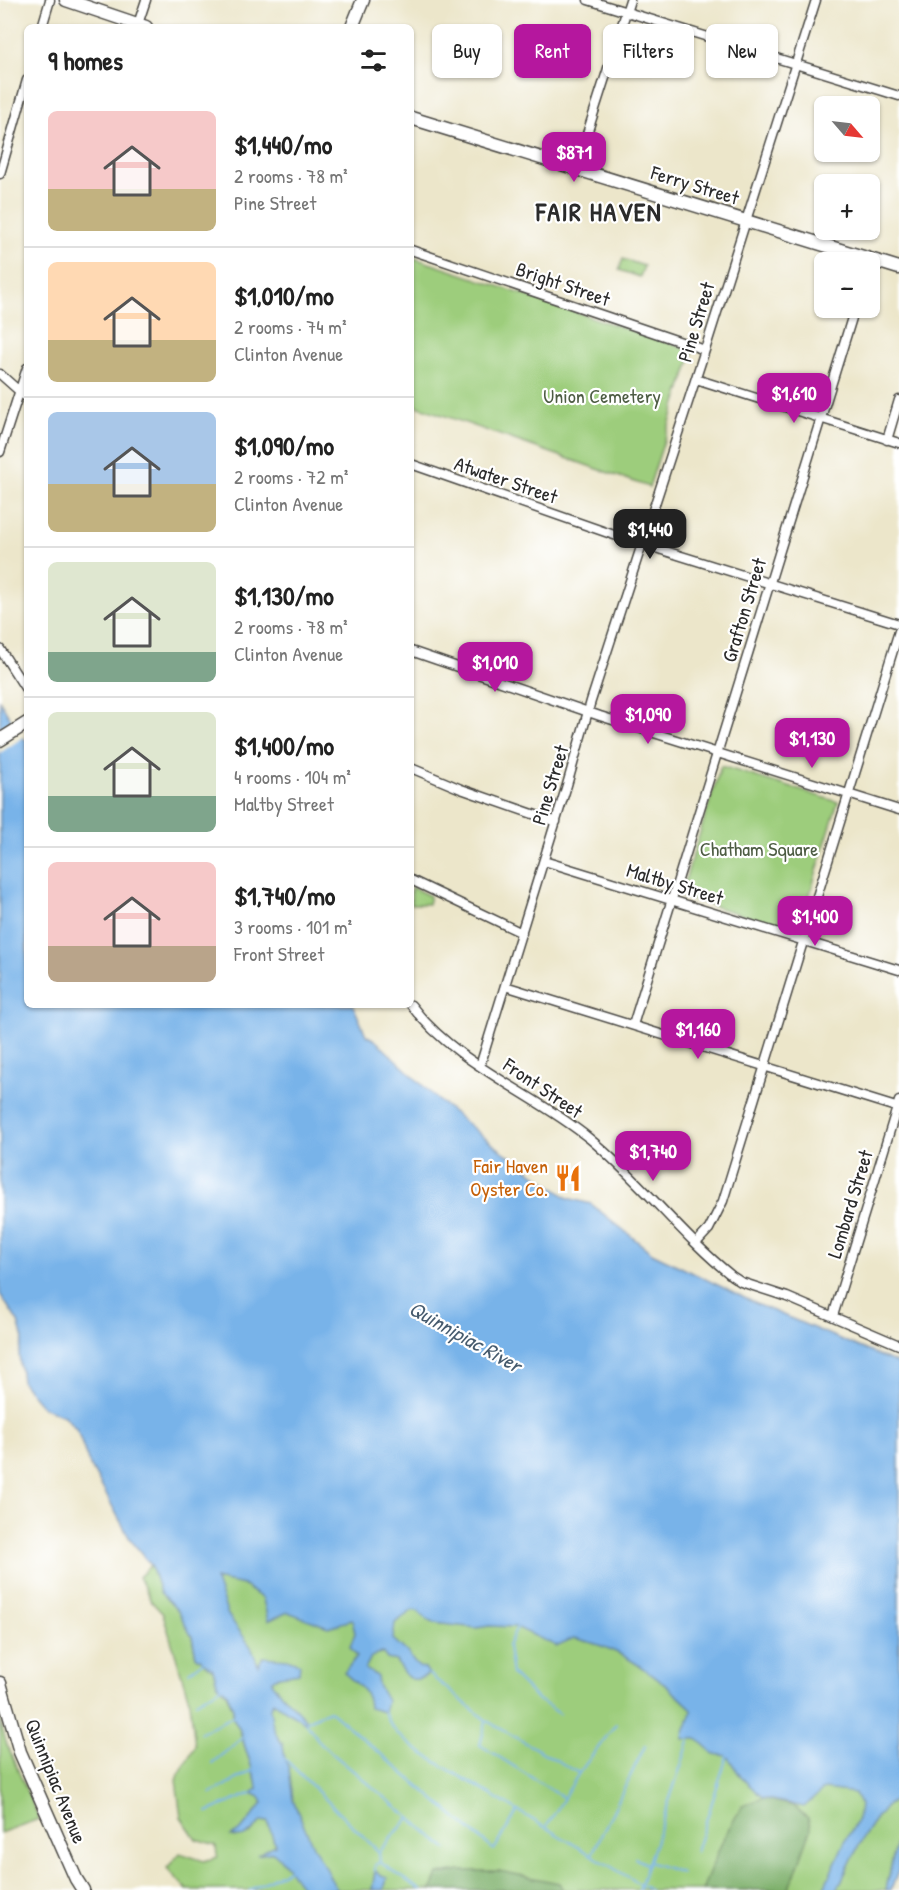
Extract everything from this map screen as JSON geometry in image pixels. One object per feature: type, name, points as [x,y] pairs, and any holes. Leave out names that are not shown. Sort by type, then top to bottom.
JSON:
[{"type":"main road","points":[[66,0],[134,24]]},
{"type":"main road","points":[[353,24],[363,0]]},
{"type":"main road","name":"Ferry Street","points":[[414,119],[841,252]]},
{"type":"main road","name":"Ferry Street","points":[[880,264],[899,268]]},
{"type":"main road","points":[[0,741],[24,724]]},
{"type":"main road","name":"Quinnipiac Avenue","points":[[0,1683],[20,1752],[83,1890]]},
{"type":"street","points":[[43,24],[50,0]]},
{"type":"street","points":[[140,24],[146,0]]},
{"type":"street","points":[[588,0],[899,96]]},
{"type":"street","points":[[576,168],[630,0]]},
{"type":"street","name":"Pine Street","points":[[480,1066],[588,712],[816,0]]},
{"type":"street","points":[[0,174],[24,90]]},
{"type":"street","name":"Bright Street","points":[[414,251],[705,350]]},
{"type":"street","name":"Grafton Street","points":[[633,1025],[852,318]]},
{"type":"street","points":[[0,374],[24,396]]},
{"type":"street","points":[[0,452],[24,377]]},
{"type":"street","points":[[696,379],[899,444]]},
{"type":"street","points":[[887,440],[899,400]]},
{"type":"street","name":"Atwater Street","points":[[414,465],[642,544],[899,624]]},
{"type":"street","points":[[696,1243],[709,1229],[723,1201],[899,631]]},
{"type":"street","points":[[0,650],[24,686]]},
{"type":"street","points":[[414,652],[588,712],[899,810]]},
{"type":"street","points":[[414,769],[461,789],[555,822]]},
{"type":"street","name":"Maltby Street","points":[[544,861],[899,970]]},
{"type":"street","points":[[414,881],[522,933]]},
{"type":"street","points":[[505,987],[764,1067],[898,1105]]},
{"type":"street","name":"Front Street","points":[[414,1008],[433,1029],[480,1066],[588,1138],[696,1243],[741,1282],[787,1297],[899,1345]]},
{"type":"street","name":"Lombard Street","points":[[833,1316],[898,1105]]},
{"type":"green space","name":"Union Cemetery","points":[[414,258],[693,351],[649,487],[414,405]]},
{"type":"green space","points":[[623,259],[644,266],[640,277],[619,270]]},
{"type":"green space","name":"Chatham Square","points":[[721,766],[838,802],[798,932],[680,896]]},
{"type":"green space","points":[[414,888],[430,896],[428,904],[414,904]]},
{"type":"green space","points":[[151,1565],[160,1592],[178,1611],[192,1637],[196,1656],[213,1669],[217,1683],[226,1693],[233,1709],[232,1716],[239,1728],[263,1803],[241,1830],[232,1836],[250,1834],[261,1821],[268,1822],[275,1846],[260,1854],[273,1852],[282,1859],[258,1674],[203,1572],[385,1628],[409,1609],[581,1631],[881,1781],[843,1846],[823,1890],[187,1890],[167,1868],[180,1853],[204,1861],[217,1857],[216,1845],[196,1839],[181,1817],[176,1780],[195,1746],[190,1703],[163,1614],[151,1601],[139,1577]]},
{"type":"green space","points":[[0,1720],[7,1745],[39,1819],[0,1833]]},
{"type":"green space","points":[[763,1798],[794,1806],[808,1818],[811,1829],[787,1890],[702,1890],[724,1837],[742,1806]]},
{"type":"green space","points":[[899,1799],[899,1829],[886,1890],[837,1890],[871,1825],[880,1813]]},
{"type":"green space","points":[[462,1871],[499,1871],[559,1883],[563,1890],[432,1890],[438,1874]]},
{"type":"water","name":"Quinnipiac River","points":[[0,701],[24,739],[24,1008],[354,1008],[366,1035],[375,1040],[437,1099],[490,1142],[568,1198],[591,1204],[652,1253],[759,1305],[899,1364],[899,1799],[880,1813],[871,1825],[837,1890],[823,1890],[845,1841],[858,1819],[860,1805],[855,1793],[824,1789],[804,1807],[763,1798],[741,1777],[727,1756],[714,1754],[697,1739],[683,1739],[692,1709],[653,1675],[620,1654],[574,1638],[556,1646],[516,1627],[477,1628],[434,1623],[413,1610],[395,1623],[393,1639],[419,1667],[425,1668],[429,1674],[413,1679],[403,1672],[396,1661],[387,1659],[382,1652],[371,1657],[365,1669],[377,1676],[378,1685],[387,1701],[384,1712],[369,1708],[365,1692],[344,1673],[357,1656],[350,1647],[355,1633],[352,1620],[328,1627],[288,1612],[268,1621],[263,1599],[243,1585],[215,1579],[228,1615],[251,1647],[258,1665],[263,1657],[287,1659],[300,1664],[299,1673],[279,1676],[272,1680],[272,1684],[307,1721],[306,1723],[273,1702],[270,1708],[272,1722],[283,1745],[293,1800],[313,1846],[337,1890],[304,1890],[286,1865],[273,1852],[257,1855],[275,1845],[268,1822],[261,1821],[252,1832],[245,1836],[231,1836],[241,1830],[263,1803],[260,1797],[252,1793],[257,1789],[256,1781],[239,1728],[232,1716],[233,1709],[227,1693],[217,1683],[213,1669],[196,1656],[192,1637],[178,1611],[160,1592],[151,1565],[130,1539],[88,1461],[77,1430],[64,1416],[42,1407],[22,1382],[19,1354],[23,1339],[18,1322],[0,1294]]},
{"type":"water","points":[[899,1829],[899,1869],[891,1890],[886,1890]]},
{"type":"water","points":[[375,1871],[387,1878],[384,1890],[372,1890]]},
{"type":"pier","points":[[14,719],[24,737],[0,753],[0,728]]},
{"type":"waterway","points":[[517,1627],[508,1646],[512,1674],[536,1698],[560,1714]]},
{"type":"waterway","points":[[189,1672],[204,1661]]},
{"type":"waterway","points":[[429,1674],[487,1721],[579,1773]]},
{"type":"waterway","points":[[196,1702],[222,1687]]},
{"type":"waterway","points":[[307,1721],[329,1710],[494,1850],[517,1812]]},
{"type":"waterway","points":[[384,1712],[400,1736],[424,1754],[650,1890]]},
{"type":"waterway","points":[[200,1733],[235,1715]]},
{"type":"waterway","points":[[486,1722],[480,1745],[564,1798]]},
{"type":"waterway","points":[[306,1723],[321,1744],[447,1849]]},
{"type":"waterway","points":[[547,1826],[579,1773],[616,1724]]},
{"type":"waterway","points":[[212,1763],[242,1738]]},
{"type":"waterway","points":[[639,1890],[690,1739]]},
{"type":"waterway","points":[[592,1854],[645,1746]]},
{"type":"waterway","points":[[696,1852],[727,1756]]},
{"type":"waterway","points":[[285,1759],[379,1852]]},
{"type":"waterway","points":[[211,1793],[253,1770]]},
{"type":"waterway","points":[[207,1812],[252,1793]]},
{"type":"waterway","points":[[375,1871],[375,1865],[380,1862],[379,1852],[408,1819]]},
{"type":"waterway","points":[[635,1858],[648,1865]]},
{"type":"waterway","points":[[649,1862],[682,1873]]},
{"type":"waterway","points":[[381,1863],[421,1890]]},
{"type":"waterway","points":[[250,1890],[290,1869]]},
{"type":"place","name":"Fair Haven Oyster Co.","points":[[568,1178]]},
{"type":"district","name":"FAIR HAVEN","points":[[599,212]]}]
